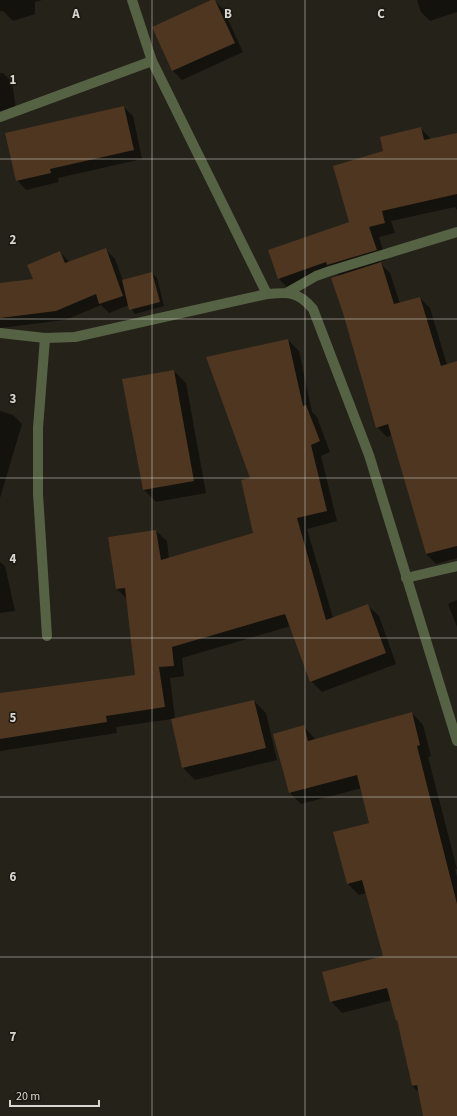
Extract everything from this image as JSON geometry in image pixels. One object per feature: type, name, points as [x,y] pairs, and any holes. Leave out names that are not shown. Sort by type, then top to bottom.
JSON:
[{"type":"street","points":[[132,0],[152,61],[267,294]]},
{"type":"street","points":[[0,117],[152,61]]},
{"type":"street","points":[[0,333],[45,338],[75,337],[267,294],[288,292],[316,276],[330,271],[457,232]]},
{"type":"street","points":[[288,292],[304,298],[314,309],[369,455],[457,741]]},
{"type":"street","points":[[45,338],[38,435],[38,494],[47,636]]},
{"type":"street","points":[[406,578],[457,566]]},
{"type":"building","points":[[211,0],[215,0],[235,43],[172,71],[152,27]]},
{"type":"building","points":[[124,106],[134,150],[50,169],[51,173],[16,181],[5,133]]},
{"type":"building","points":[[421,127],[424,140],[457,133],[457,194],[382,211],[385,223],[369,227],[377,250],[327,265],[326,262],[278,279],[268,250],[349,222],[333,166],[383,151],[380,137]]},
{"type":"building","points":[[106,248],[123,296],[99,304],[96,294],[56,311],[0,318],[0,283],[33,279],[27,265],[60,251],[65,263]]},
{"type":"building","points":[[381,262],[394,304],[420,297],[441,366],[457,361],[457,546],[426,554],[388,424],[376,428],[343,313],[331,278]]},
{"type":"building","points":[[152,272],[160,302],[129,310],[122,280]]},
{"type":"building","points":[[288,339],[303,406],[306,405],[320,441],[311,445],[327,511],[297,518],[326,620],[368,604],[386,653],[310,682],[285,614],[172,647],[174,666],[159,667],[165,707],[106,716],[107,722],[0,739],[0,693],[135,675],[125,588],[116,589],[108,537],[156,530],[161,560],[253,533],[241,480],[250,478],[206,357]]},
{"type":"building","points":[[174,370],[194,481],[143,490],[122,379]]},
{"type":"building","points":[[254,700],[266,748],[182,768],[171,719]]},
{"type":"building","points":[[412,712],[420,745],[417,746],[457,904],[457,1116],[423,1116],[417,1085],[412,1086],[397,1020],[396,1021],[387,988],[330,1002],[322,972],[383,956],[362,880],[347,884],[333,832],[369,823],[357,775],[289,793],[273,734],[304,725],[308,741]]}]
